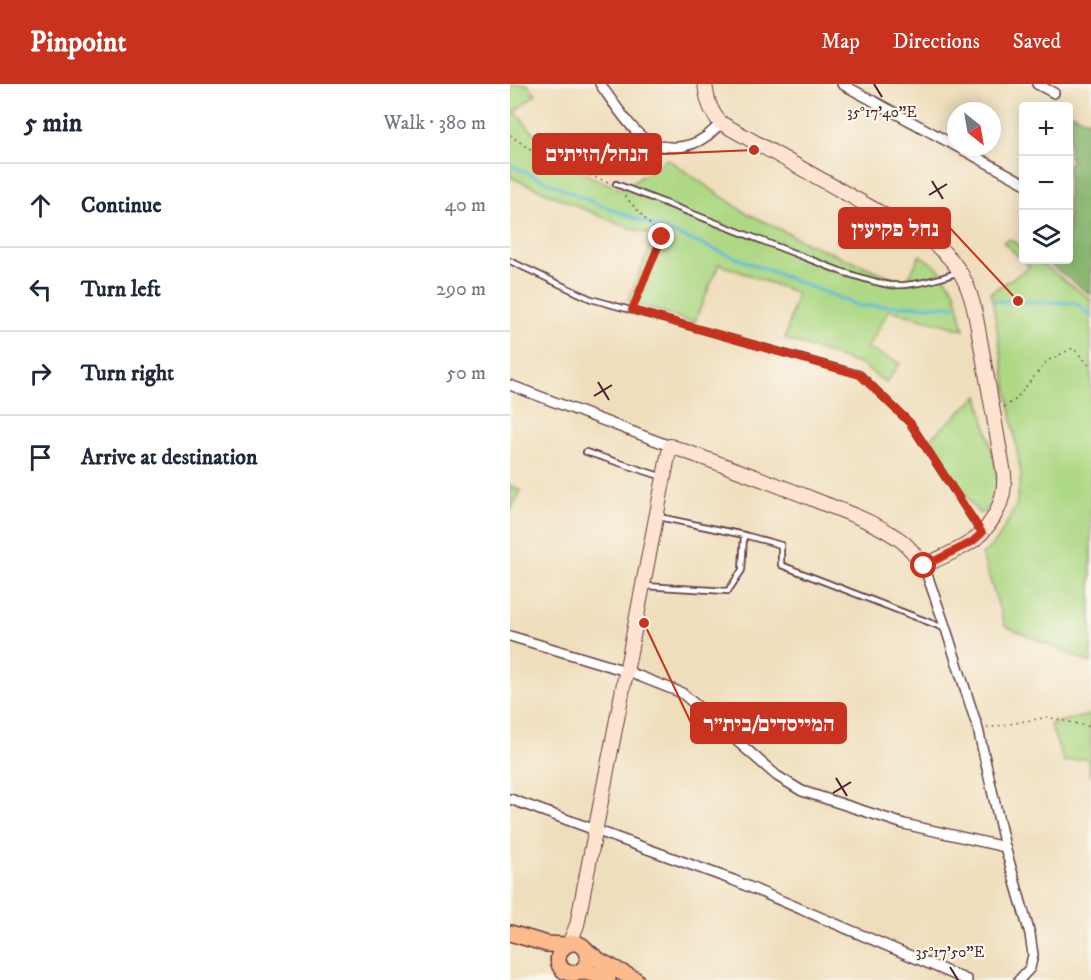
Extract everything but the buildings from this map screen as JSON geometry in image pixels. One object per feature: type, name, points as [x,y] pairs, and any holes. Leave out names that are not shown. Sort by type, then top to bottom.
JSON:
[{"type":"main road","points":[[510,933],[547,944],[576,947],[636,980]]},
{"type":"main road","points":[[510,942],[546,954],[569,973],[579,972],[608,980]]},
{"type":"main road","points":[[559,963],[561,949],[576,947]]},
{"type":"main road","points":[[576,947],[588,961],[583,970],[579,972]]},
{"type":"street","points":[[600,84],[634,129],[657,145],[688,146],[709,135],[721,123]]},
{"type":"street","points":[[705,84],[706,97],[712,112],[721,123],[925,238],[949,257],[965,281],[975,314],[1005,474],[1004,496],[982,533],[972,542],[924,566]]},
{"type":"street","points":[[842,84],[947,142]]},
{"type":"street","points":[[1037,84],[1054,93]]},
{"type":"street","points":[[974,156],[1019,181]]},
{"type":"street","points":[[510,385],[846,512],[880,528],[901,540],[911,549],[924,566],[978,729],[1005,847],[1030,934],[1033,955],[1030,968],[1019,980]]},
{"type":"street","points":[[576,947],[577,925],[670,446]]},
{"type":"street","points":[[510,636],[626,671],[682,693],[777,776],[802,791],[904,824],[1005,847]]},
{"type":"street","points":[[510,799],[734,880],[967,980]]},
{"type":"lane","points":[[616,184],[867,280],[901,285],[941,279],[960,272]]},
{"type":"lane","points":[[510,261],[591,299],[860,375],[910,423],[982,533]]},
{"type":"lane","points":[[586,452],[664,478]]},
{"type":"lane","points":[[657,516],[781,544],[781,565],[946,629]]},
{"type":"lane","points":[[643,586],[728,591],[742,570],[744,535]]},
{"type":"path","points":[[510,135],[540,157],[616,184],[662,237],[632,310]]},
{"type":"path","points":[[993,414],[1016,400],[1047,361],[1073,348],[1091,367]]},
{"type":"path","points":[[978,729],[1048,717],[1091,727]]},
{"type":"green space","points":[[510,84],[527,84],[536,94],[515,111],[558,162],[622,190],[667,159],[743,211],[807,243],[906,283],[920,255],[938,268],[955,291],[964,330],[889,310],[867,349],[900,363],[886,383],[862,365],[785,339],[797,293],[719,264],[694,323],[628,301],[655,236],[621,225],[510,177]]},
{"type":"green space","points":[[1073,114],[1091,122],[1091,295],[1049,264],[1073,264]]},
{"type":"green space","points":[[1010,239],[1019,246],[1019,257],[1003,242]]},
{"type":"green space","points":[[1027,264],[1042,264],[1091,300],[1091,663],[1005,626],[982,555],[998,539],[1016,506],[1021,475],[991,292],[1030,267]]},
{"type":"green space","points":[[978,396],[994,457],[997,478],[995,498],[991,506],[983,513],[978,513],[928,440]]},
{"type":"green space","points":[[510,485],[521,491],[510,511]]},
{"type":"green space","points":[[1091,715],[1091,777],[1087,758],[1064,762],[1050,724]]},
{"type":"waterway","points":[[510,165],[588,200],[860,306],[954,306]]},
{"type":"waterway","points":[[994,301],[1076,303],[1091,316]]},
{"type":"place","name":"הנחל/הזיתים","points":[[754,150]]},
{"type":"place","name":"נחל פקיעין","points":[[1018,301]]},
{"type":"place","name":"המייסדים/בית״ר","points":[[644,623]]},
{"type":"route","points":[[662,237],[632,310],[860,375],[910,423],[982,533],[972,542],[924,566]]}]
